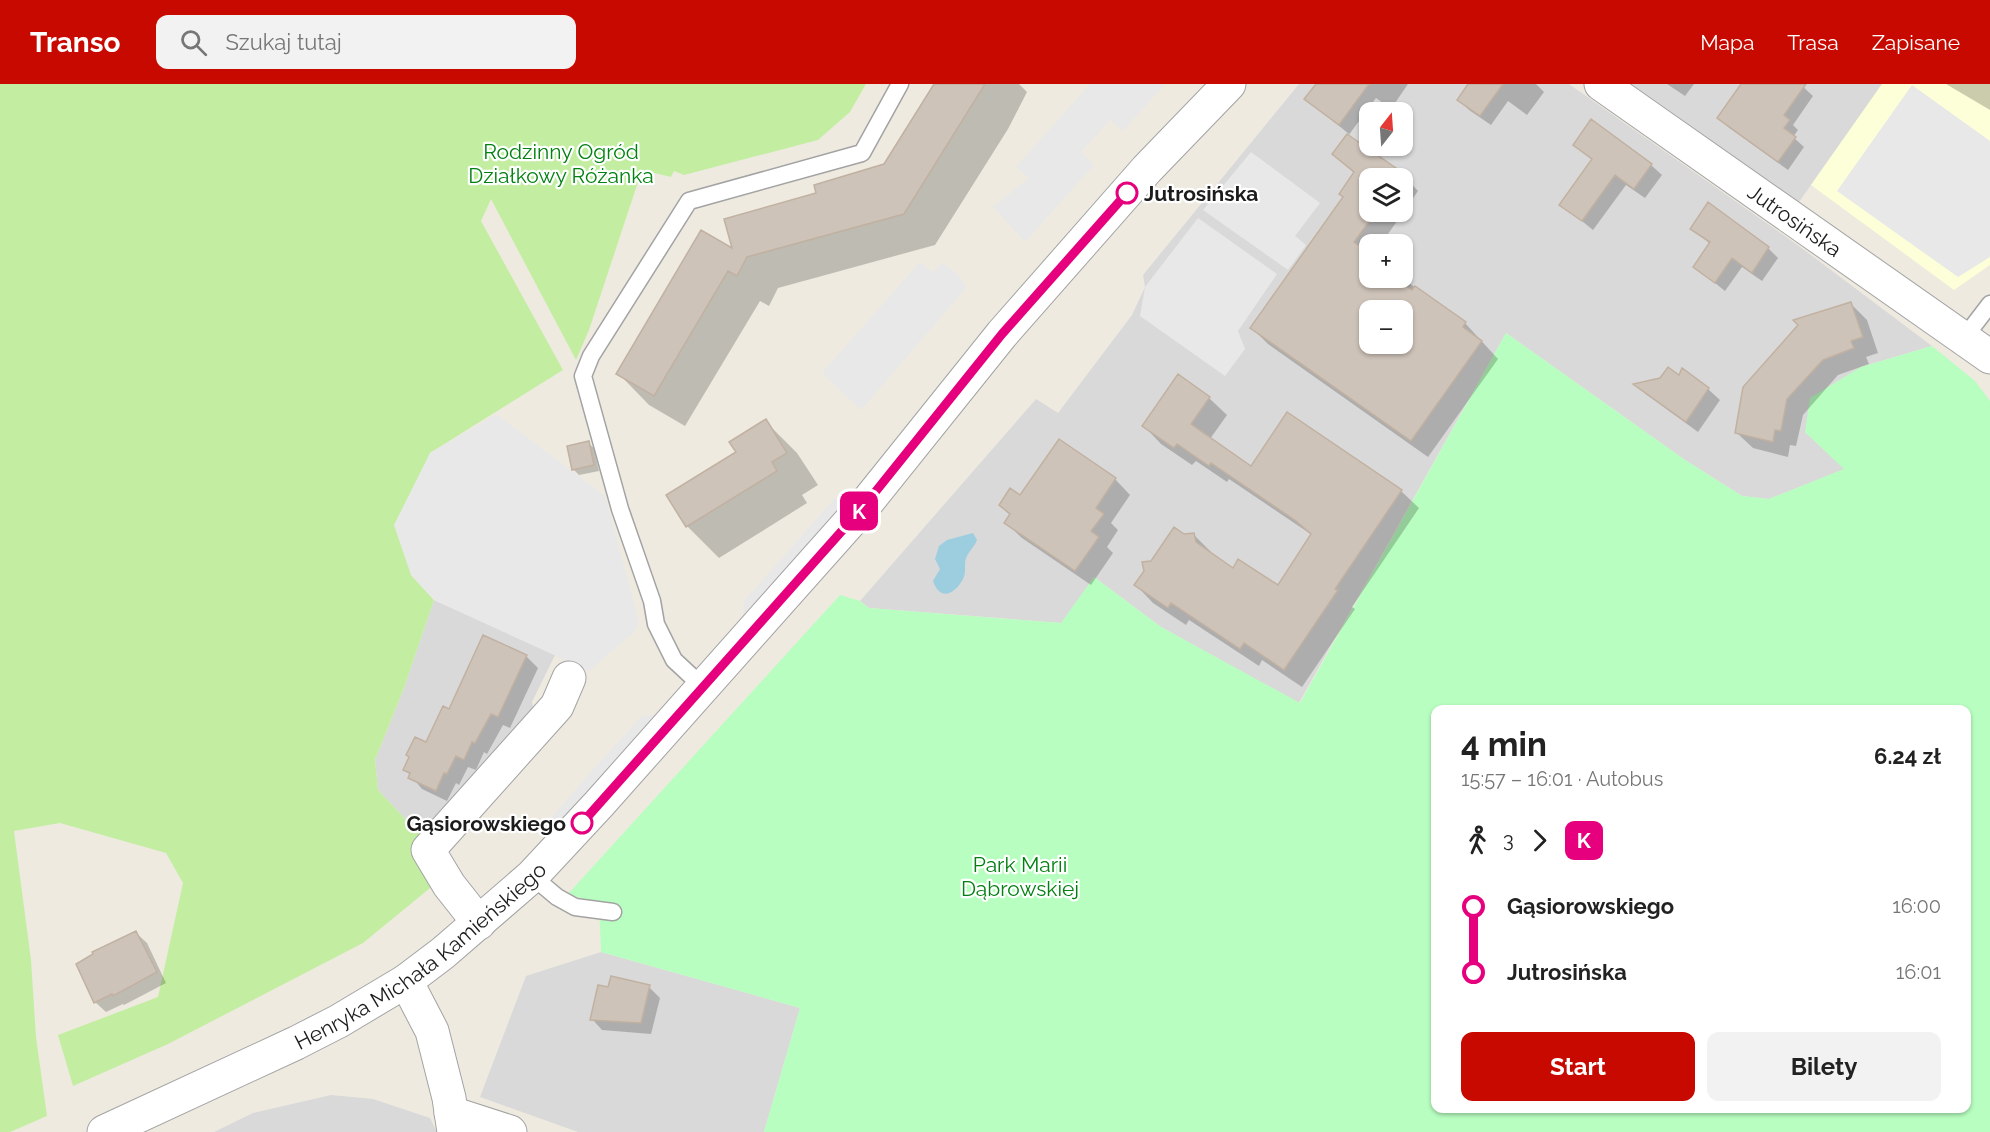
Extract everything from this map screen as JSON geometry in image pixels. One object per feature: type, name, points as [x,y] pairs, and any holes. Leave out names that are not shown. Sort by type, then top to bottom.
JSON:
[{"type":"street","name":"Henryka Michała Kamieńskiego","points":[[104,1132],[296,1043],[339,1021],[406,981],[532,876],[864,506],[1002,334],[1147,169],[1229,84]]},
{"type":"street","name":"Jutrosińska","points":[[1601,84],[1977,348]]},
{"type":"street","points":[[479,922],[449,885],[428,850],[557,706],[569,678]]},
{"type":"street","points":[[406,981],[432,1031],[453,1123],[510,1132]]},
{"type":"lane","points":[[703,687],[674,660],[656,624],[652,601],[620,509],[583,376],[591,356],[689,201],[862,153],[900,84]]},
{"type":"lane","points":[[1977,348],[1990,304]]},
{"type":"lane","points":[[532,876],[557,897],[575,907],[614,912]]},
{"type":"shaded area","points":[[1090,84],[1165,84],[1123,131],[1110,120],[1081,152],[1094,165],[1025,242],[993,207],[1029,178],[1016,167]]},
{"type":"shaded area","points":[[1299,84],[1569,84],[1799,246],[1932,346],[1861,367],[1805,432],[1845,469],[1769,499],[1742,496],[1685,460],[1506,333],[1299,703],[1161,627],[1094,577],[1062,623],[869,608],[860,601],[1036,399],[1058,413],[1132,315],[1145,287],[1143,275]]},
{"type":"shaded area","points":[[1632,84],[1882,84],[1799,202]]},
{"type":"shaded area","points":[[1882,84],[1990,84],[1990,265],[1954,290],[1811,185]]},
{"type":"shaded area","points":[[1912,85],[1990,141],[1990,257],[1958,277],[1837,191]]},
{"type":"shaded area","points":[[1251,152],[1320,203],[1295,236],[1306,245],[1288,270],[1203,210]]},
{"type":"shaded area","points":[[1198,218],[1277,274],[1238,331],[1245,349],[1225,376],[1140,316],[1145,287]]},
{"type":"shaded area","points":[[920,262],[933,272],[943,263],[959,276],[966,288],[861,410],[822,373]]},
{"type":"shaded area","points":[[496,414],[605,496],[639,622],[635,631],[589,671],[434,600],[411,575],[394,525],[430,453]]},
{"type":"shaded area","points":[[836,497],[846,505],[743,619],[744,601]]},
{"type":"shaded area","points":[[434,600],[555,655],[532,702],[535,717],[424,839],[378,790],[375,760],[404,688]]},
{"type":"shaded area","points":[[657,715],[545,841],[547,823],[596,766],[642,716]]},
{"type":"shaded area","points":[[601,952],[800,1008],[764,1132],[578,1132],[480,1097],[526,976]]},
{"type":"shaded area","points":[[331,1095],[373,1099],[430,1118],[437,1132],[214,1132],[253,1113]]},
{"type":"green space","name":"Rodzinny Ogród Działkowy Różanka","points":[[0,84],[866,84],[850,112],[818,140],[684,175],[674,171],[671,177],[642,170],[589,330],[576,360],[491,199],[481,221],[563,370],[430,453],[411,575],[434,600],[404,688],[375,760],[378,790],[424,839],[435,884],[363,943],[168,1044],[73,1086],[58,1035],[158,997],[183,883],[166,853],[60,823],[14,831],[31,960],[36,1037],[47,1116],[10,1132],[0,1132]]},
{"type":"green space","name":"Park Marii Dąbrowskiej","points":[[1506,333],[1685,460],[1742,496],[1769,499],[1844,469],[1805,432],[1810,398],[1861,367],[1932,346],[1975,381],[1990,401],[1990,1132],[764,1132],[800,1008],[601,952],[599,904],[568,894],[840,595],[860,601],[869,608],[1061,623],[1094,577],[1161,627],[1300,703]]},
{"type":"water","points":[[973,533],[977,540],[966,559],[963,579],[952,592],[943,594],[936,588],[933,581],[940,569],[935,559],[939,546],[947,540]]},
{"type":"building","points":[[934,84],[985,84],[904,214],[747,257],[737,276],[728,271],[654,396],[616,374],[701,230],[732,248],[724,219],[816,193],[814,185],[884,164]]},
{"type":"building","points":[[1316,84],[1369,84],[1339,125],[1304,99]]},
{"type":"building","points":[[1468,84],[1503,84],[1480,116],[1457,100]]},
{"type":"building","points":[[1741,84],[1806,84],[1784,115],[1790,120],[1784,128],[1796,137],[1778,162],[1717,118]]},
{"type":"building","points":[[1591,119],[1652,164],[1634,189],[1615,175],[1582,221],[1559,205],[1592,159],[1573,145]]},
{"type":"building","points":[[1347,134],[1359,142],[1359,156],[1379,156],[1396,168],[1359,168],[1359,222],[1369,222],[1354,242],[1359,245],[1359,288],[1409,288],[1412,290],[1415,286],[1466,322],[1463,327],[1482,341],[1411,441],[1250,328],[1343,197],[1339,194],[1354,172],[1332,154]]},
{"type":"building","points":[[1708,202],[1769,247],[1752,273],[1732,258],[1715,283],[1693,267],[1710,242],[1690,229]]},
{"type":"building","points":[[1851,302],[1863,337],[1851,341],[1854,348],[1823,360],[1787,399],[1781,431],[1775,430],[1773,442],[1735,433],[1743,387],[1798,325],[1793,320]]},
{"type":"building","points":[[1668,367],[1679,375],[1682,368],[1709,388],[1686,422],[1633,384],[1660,378]]},
{"type":"building","points":[[1178,374],[1210,397],[1191,424],[1251,466],[1287,412],[1402,490],[1284,670],[1244,643],[1240,649],[1171,603],[1168,608],[1134,585],[1144,571],[1142,562],[1151,561],[1174,527],[1184,534],[1194,533],[1196,542],[1233,568],[1238,559],[1278,585],[1311,534],[1296,521],[1211,463],[1209,466],[1177,444],[1174,448],[1142,426]]},
{"type":"building","points":[[766,419],[787,453],[772,462],[777,471],[686,527],[666,495],[736,452],[729,442]]},
{"type":"building","points":[[1059,439],[1116,478],[1096,508],[1104,514],[1091,531],[1099,537],[1075,571],[1004,523],[1010,514],[999,505],[1010,488],[1020,495]]},
{"type":"building","points":[[589,441],[594,465],[572,470],[567,446]]},
{"type":"building","points":[[483,635],[527,655],[498,717],[491,714],[475,743],[472,742],[464,760],[456,756],[447,774],[444,773],[436,791],[408,778],[410,773],[403,770],[409,757],[406,755],[415,737],[426,742],[443,706],[449,709]]},
{"type":"building","points":[[136,931],[157,972],[113,996],[112,994],[94,1003],[76,964],[93,954],[92,952]]},
{"type":"building","points":[[611,976],[650,985],[641,1023],[590,1020],[598,985],[608,987]]},
{"type":"bus line","name":"K","points":[[582,823],[864,506],[1002,334],[1127,193]]},
{"type":"place","name":"Jutrosińska","points":[[1127,193]]},
{"type":"place","name":"Gąsiorowskiego","points":[[582,823]]}]
